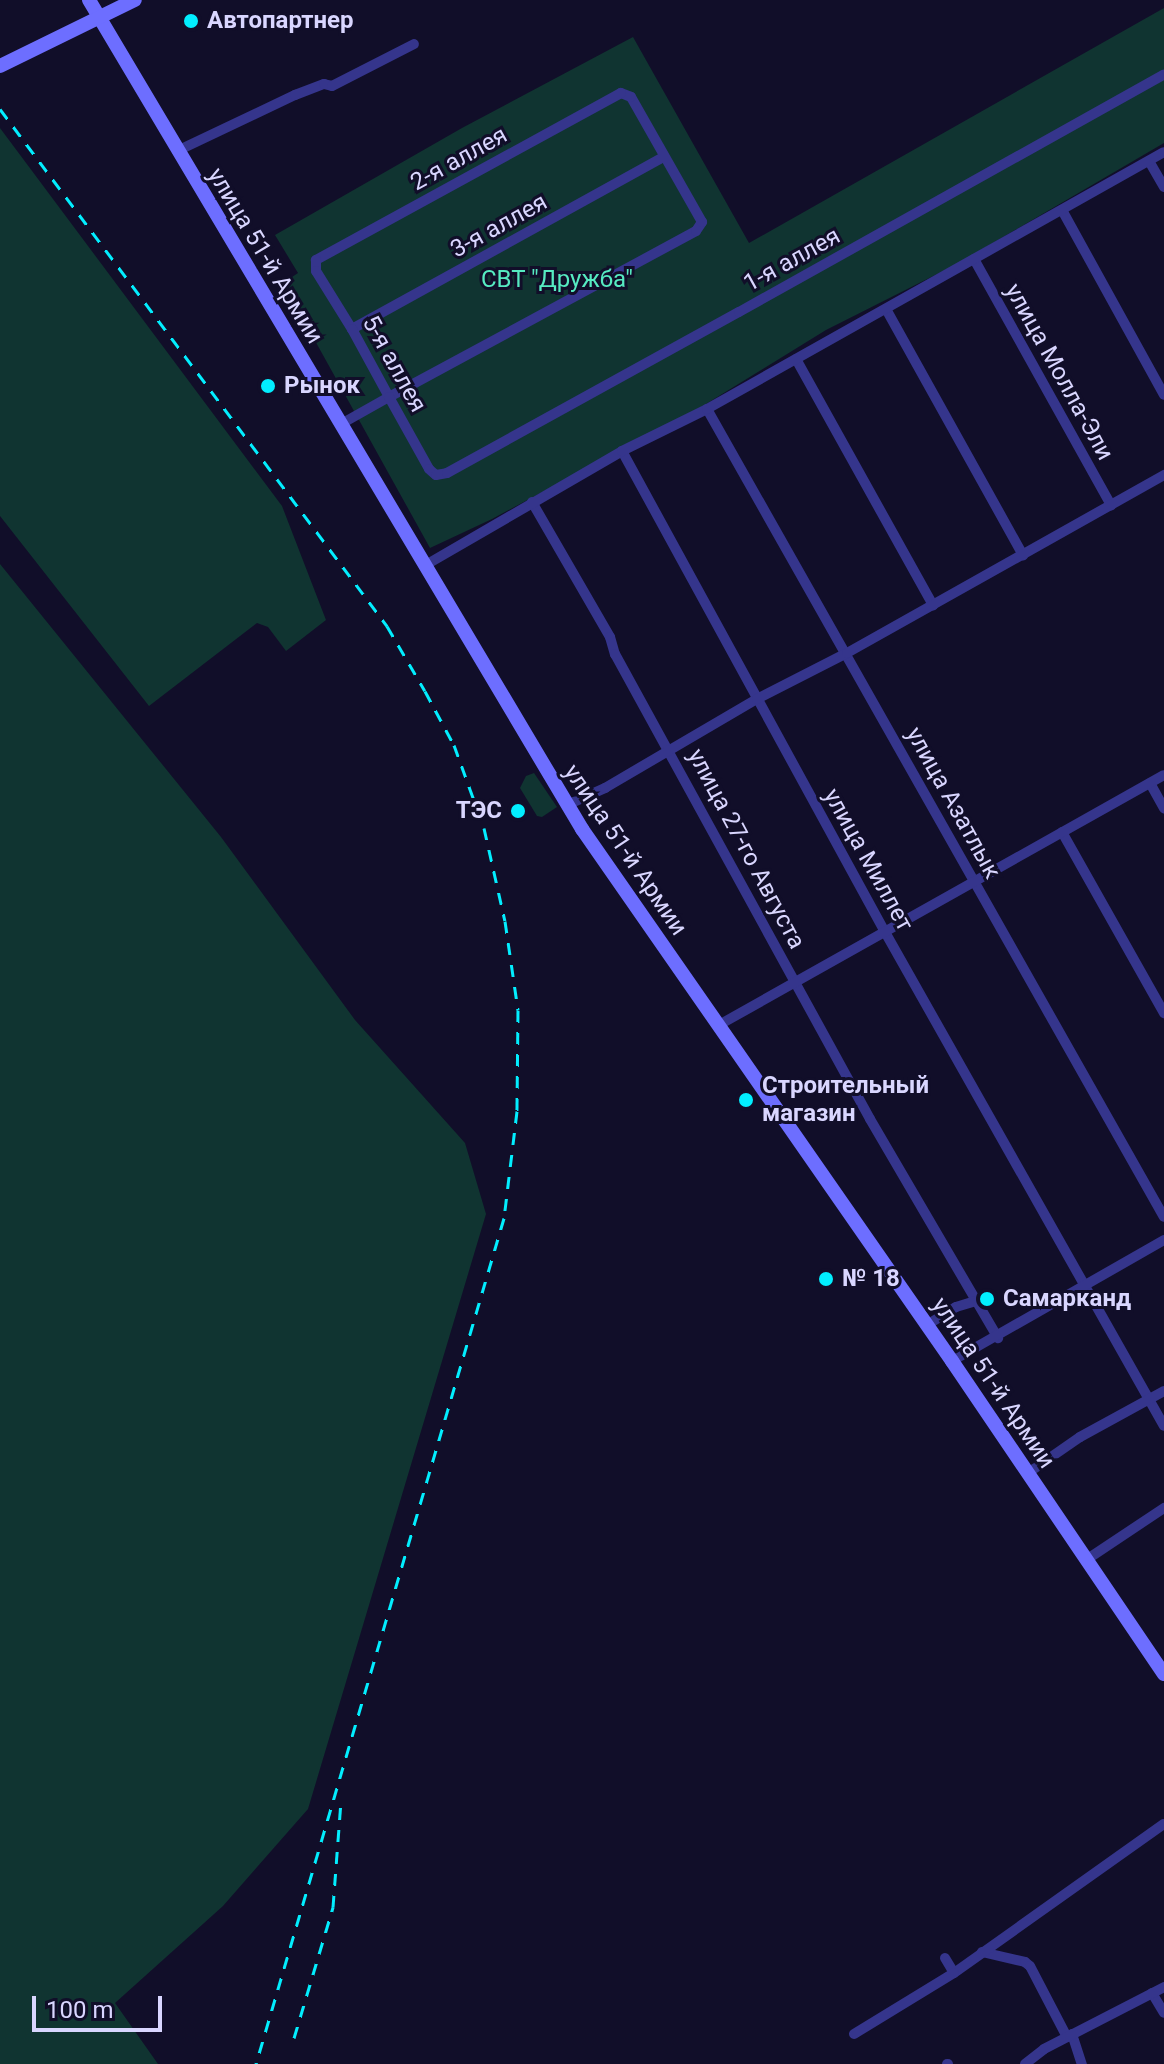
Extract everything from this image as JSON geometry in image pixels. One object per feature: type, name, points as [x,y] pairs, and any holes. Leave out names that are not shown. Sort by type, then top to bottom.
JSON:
[{"type":"main road","name":"улица 51-й Армии","points":[[89,0],[567,805],[952,1361],[1164,1674]]},
{"type":"main road","points":[[0,66],[135,0]]},
{"type":"street","points":[[177,151],[295,95],[324,84],[332,86],[414,44]]},
{"type":"street","name":"1-я аллея","points":[[436,475],[447,473],[711,328],[1164,74]]},
{"type":"street","name":"2-я аллея","points":[[316,271],[316,260],[324,255],[621,93],[631,97],[664,157]]},
{"type":"street","points":[[424,566],[622,451],[707,409],[1164,152]]},
{"type":"street","points":[[341,424],[696,231],[702,222],[664,157]]},
{"type":"street","name":"3-я аллея","points":[[352,329],[664,157]]},
{"type":"street","points":[[1149,161],[1164,187]]},
{"type":"street","points":[[1062,210],[1164,395]]},
{"type":"street","name":"улица Молла-Эли","points":[[974,259],[1111,505]]},
{"type":"street","name":"5-я аллея","points":[[316,271],[352,329],[429,469],[436,475]]},
{"type":"street","points":[[886,309],[1023,555]]},
{"type":"street","points":[[796,359],[933,605]]},
{"type":"street","name":"улица Азатлык","points":[[707,409],[1164,1217]]},
{"type":"street","name":"улица Миллет","points":[[622,451],[885,932],[1164,1426]]},
{"type":"street","points":[[567,805],[605,788],[757,699],[847,653],[1164,475]]},
{"type":"street","name":"улица 27-го Августа","points":[[532,502],[610,637],[615,654],[795,982],[925,1215],[998,1338]]},
{"type":"street","points":[[719,1025],[1164,775]]},
{"type":"street","points":[[1150,783],[1164,808]]},
{"type":"street","points":[[1062,832],[1164,1013]]},
{"type":"street","points":[[952,1361],[981,1343],[998,1338],[1085,1283],[1164,1240]]},
{"type":"street","points":[[927,1325],[956,1307],[976,1301]]},
{"type":"street","points":[[1028,1473],[1080,1437],[1164,1391]]},
{"type":"street","points":[[1086,1560],[1164,1508]]},
{"type":"street","points":[[854,2034],[954,1973],[1164,1824]]},
{"type":"street","points":[[982,1952],[1025,1962],[1030,1966],[1082,2064]]},
{"type":"street","points":[[945,1958],[954,1973]]},
{"type":"street","points":[[1025,2064],[1069,2035],[1164,1987]]},
{"type":"street","points":[[1152,1993],[1164,2013]]},
{"type":"green space","name":"СВТ \"Дружба\"","points":[[1164,8],[1164,143],[955,265],[826,330],[701,407],[492,519],[430,548],[283,283],[298,273],[275,235],[462,128],[633,37],[749,243]]},
{"type":"green space","points":[[0,128],[282,506],[326,620],[286,651],[268,627],[257,623],[149,706],[0,516]]},
{"type":"green space","points":[[0,564],[221,837],[355,1020],[465,1143],[486,1214],[308,1809],[223,1906],[115,2003],[158,2064],[0,2064]]},
{"type":"green space","points":[[534,773],[557,807],[542,817],[537,816],[520,788],[526,776]]},
{"type":"railway","points":[[0,109],[387,626],[425,691],[454,745],[484,828],[505,921],[518,1010],[517,1111],[504,1218],[256,2064]]},
{"type":"railway","points":[[294,2038],[333,1907],[341,1800]]},
{"type":"place","name":"Автопартнер","points":[[191,21]]},
{"type":"place","name":"Рынок","points":[[268,386]]},
{"type":"place","name":"ТЭС","points":[[518,811]]},
{"type":"place","name":"Строительный магазин","points":[[746,1100]]},
{"type":"place","name":"№ 18","points":[[826,1279]]},
{"type":"place","name":"Самарканд","points":[[987,1299]]}]
